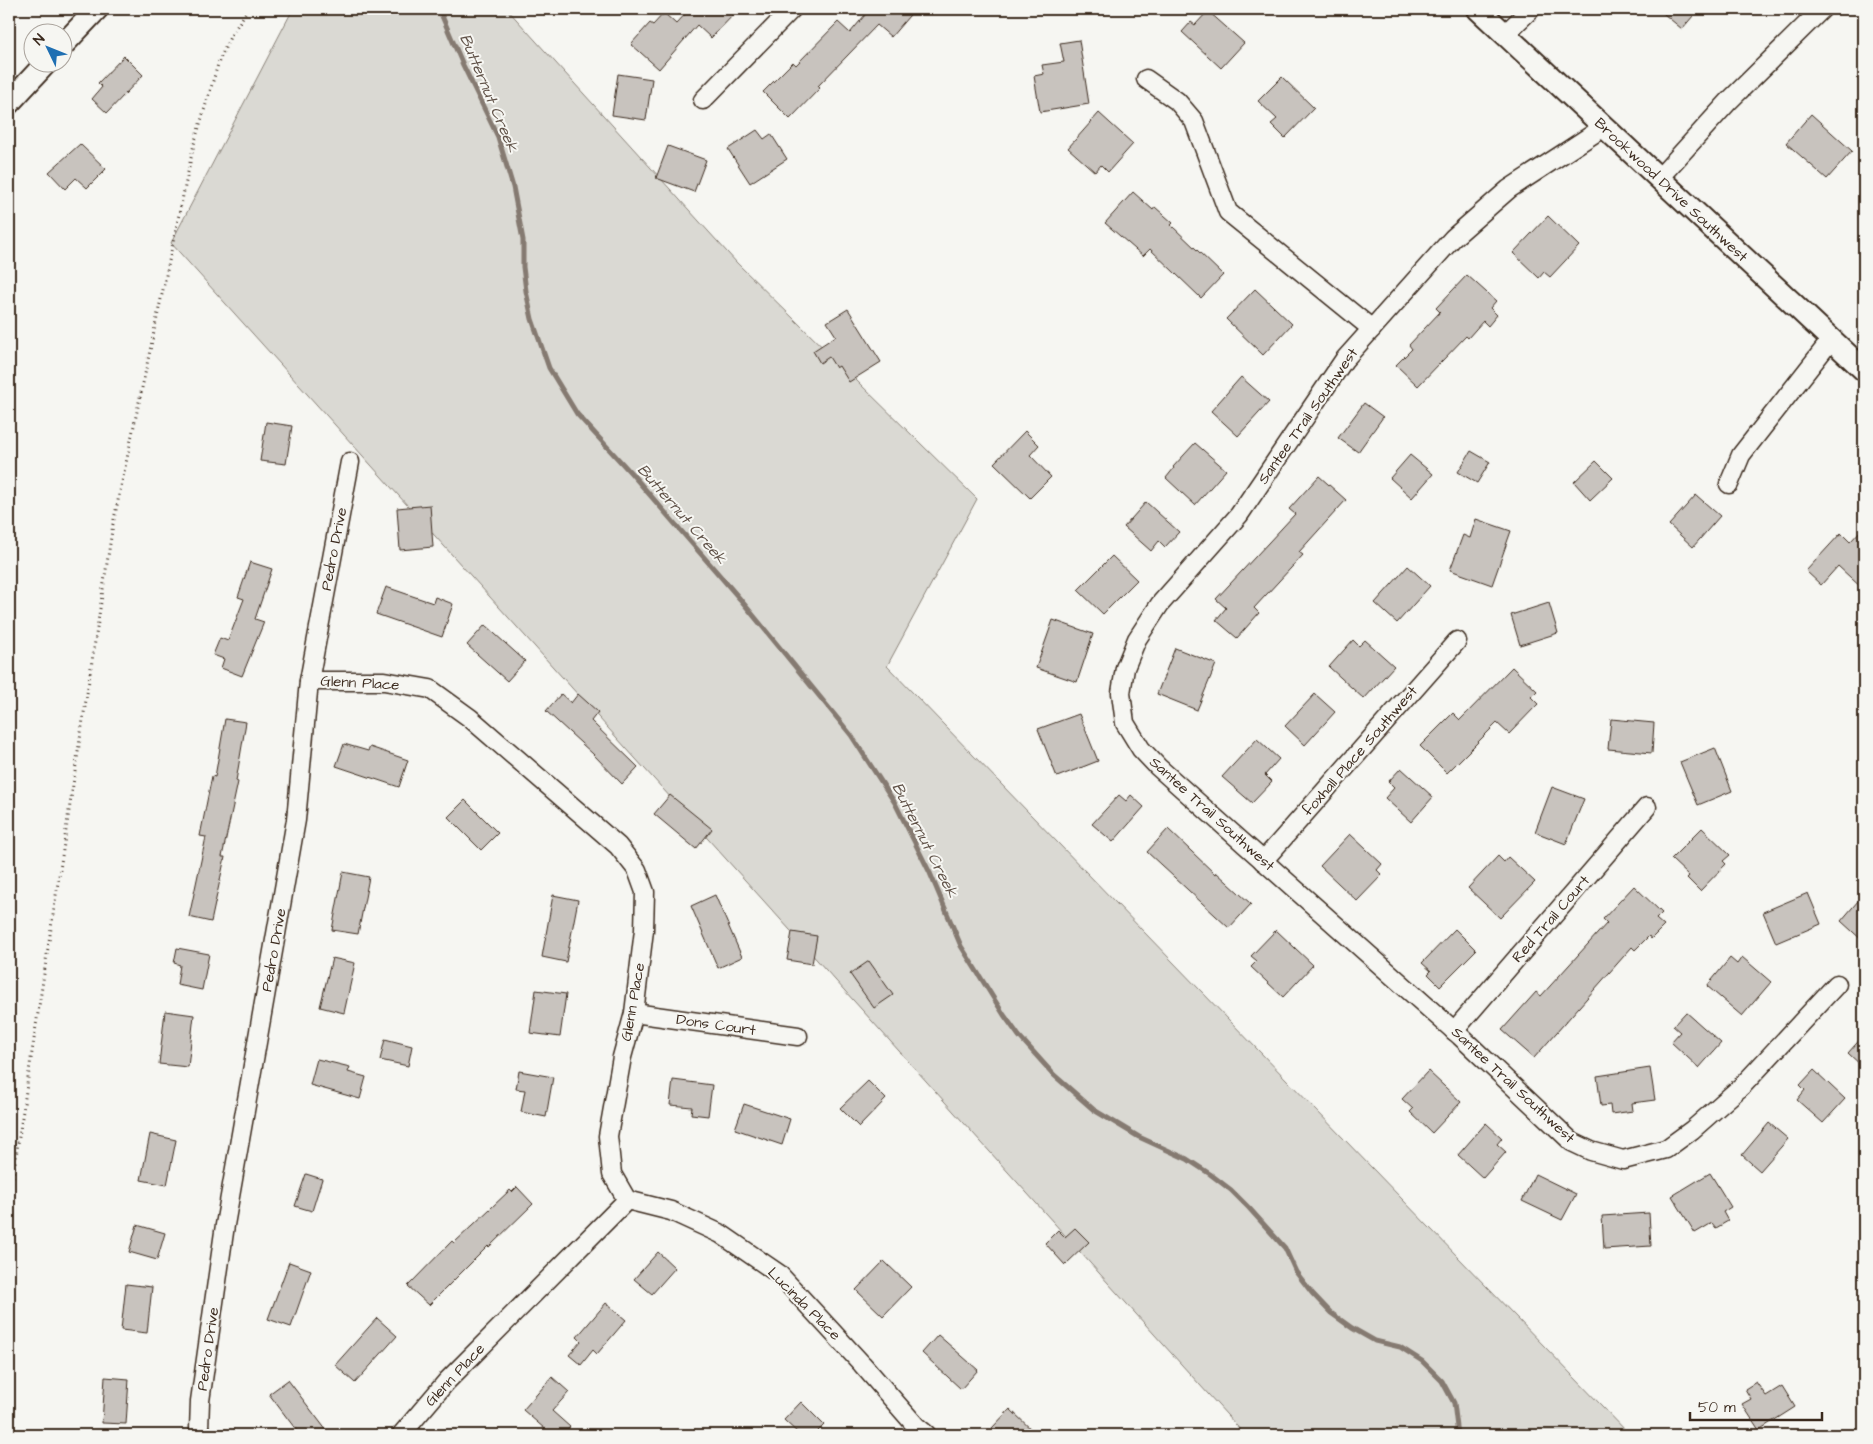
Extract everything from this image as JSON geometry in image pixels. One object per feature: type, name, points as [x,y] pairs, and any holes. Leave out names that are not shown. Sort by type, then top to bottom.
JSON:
[{"type":"street","points":[[72,35],[97,9]]},
{"type":"street","points":[[703,100],[792,9]]},
{"type":"street","name":"Brookwood Drive Southwest","points":[[1478,9],[1864,370]]},
{"type":"street","points":[[1505,34],[1531,9]]},
{"type":"street","points":[[1659,178],[1729,101],[1822,9]]},
{"type":"street","points":[[9,103],[38,72]]},
{"type":"street","points":[[1146,79],[1177,101],[1194,121],[1228,212],[1372,329]]},
{"type":"street","name":"Santee Trail Southwest","points":[[1604,127],[1509,189],[1453,238],[1344,360],[1239,515],[1160,604],[1137,638],[1126,668],[1121,693],[1125,723],[1141,749],[1158,767],[1454,1031],[1572,1142],[1591,1151],[1622,1160],[1666,1149],[1692,1130],[1743,1085],[1837,984]]},
{"type":"street","points":[[1729,484],[1741,455],[1831,340]]},
{"type":"street","name":"Pedro Drive","points":[[204,1435],[199,1429],[200,1400],[225,1224],[296,820],[309,680],[350,462]]},
{"type":"street","name":"foxhall Place Southwest","points":[[1263,861],[1457,641]]},
{"type":"street","name":"Glenn Place","points":[[309,680],[384,681],[430,690],[470,718],[618,846],[637,870],[644,892],[644,930],[634,1013],[622,1057],[608,1136],[612,1174],[627,1200],[447,1381],[401,1435]]},
{"type":"street","name":"Red Trail Court","points":[[1454,1031],[1647,807]]},
{"type":"street","name":"Dons Court","points":[[634,1013],[798,1036]]},
{"type":"street","name":"Lucinda Place","points":[[627,1200],[670,1211],[721,1234],[779,1274],[862,1364],[917,1432]]},
{"type":"path","points":[[9,1202],[113,524],[194,144],[219,61],[230,37],[248,9]]},
{"type":"shaded area","points":[[293,9],[507,9],[737,263],[977,499],[887,666],[1630,1435],[1245,1435],[171,243]]},
{"type":"building","points":[[690,9],[739,9],[711,38],[697,25],[659,69],[631,44],[650,23],[653,25],[664,13],[676,24]]},
{"type":"building","points":[[870,9],[915,9],[891,37],[877,25],[818,86],[820,88],[790,119],[763,92],[793,62],[796,65],[838,22],[850,33]]},
{"type":"building","points":[[1658,9],[1699,9],[1682,29]]},
{"type":"building","points":[[1208,11],[1244,43],[1221,68],[1182,32],[1191,22],[1195,25]]},
{"type":"building","points":[[1079,40],[1089,104],[1040,112],[1034,76],[1044,74],[1042,65],[1064,62],[1060,43]]},
{"type":"building","points":[[124,56],[143,75],[107,113],[92,99],[102,87],[98,83]]},
{"type":"building","points":[[618,74],[652,79],[646,120],[612,115]]},
{"type":"building","points":[[1282,77],[1314,108],[1285,138],[1271,124],[1277,119],[1258,101]]},
{"type":"building","points":[[1099,113],[1133,144],[1108,172],[1101,165],[1095,172],[1068,148]]},
{"type":"building","points":[[1811,114],[1852,151],[1827,179],[1786,143]]},
{"type":"building","points":[[757,130],[764,139],[771,134],[787,159],[750,183],[728,149]]},
{"type":"building","points":[[80,144],[106,169],[87,188],[76,178],[65,189],[49,172]]},
{"type":"building","points":[[668,146],[706,160],[694,192],[656,178]]},
{"type":"building","points":[[1133,192],[1153,210],[1155,207],[1173,223],[1171,225],[1223,275],[1201,298],[1150,249],[1143,256],[1105,223]]},
{"type":"building","points":[[1548,216],[1579,246],[1550,277],[1544,272],[1539,278],[1513,253]]},
{"type":"building","points":[[1467,275],[1496,301],[1490,308],[1497,315],[1488,326],[1483,321],[1468,338],[1466,336],[1418,386],[1396,365],[1412,349],[1409,345],[1440,312],[1436,308]]},
{"type":"building","points":[[1255,289],[1292,324],[1263,355],[1226,319]]},
{"type":"building","points":[[848,309],[881,362],[849,382],[839,366],[836,368],[829,357],[820,363],[813,351],[836,336],[827,322]]},
{"type":"building","points":[[1241,377],[1269,402],[1238,436],[1211,411]]},
{"type":"building","points":[[1364,403],[1383,417],[1358,452],[1338,438]]},
{"type":"building","points":[[266,422],[292,426],[286,464],[260,461]]},
{"type":"building","points":[[1025,431],[1039,445],[1030,455],[1051,477],[1030,498],[994,463]]},
{"type":"building","points":[[1195,443],[1226,470],[1195,505],[1166,478],[1173,467]]},
{"type":"building","points":[[1471,451],[1490,462],[1477,483],[1458,472]]},
{"type":"building","points":[[1410,455],[1433,474],[1412,498],[1390,478]]},
{"type":"building","points":[[1596,461],[1613,478],[1590,500],[1574,482]]},
{"type":"building","points":[[1319,476],[1346,500],[1299,552],[1303,555],[1254,608],[1259,613],[1237,638],[1216,620],[1226,608],[1216,599],[1295,514],[1289,509]]},
{"type":"building","points":[[1696,495],[1720,516],[1693,547],[1669,525]]},
{"type":"building","points":[[1146,502],[1179,532],[1165,547],[1159,541],[1151,551],[1124,527]]},
{"type":"building","points":[[430,505],[433,547],[400,550],[397,508]]},
{"type":"building","points":[[1476,519],[1511,531],[1492,585],[1450,570],[1463,535],[1470,538]]},
{"type":"building","points":[[1864,527],[1864,590],[1838,566],[1821,585],[1806,571],[1841,533],[1850,542]]},
{"type":"building","points":[[1112,556],[1137,580],[1103,614],[1078,590]]},
{"type":"building","points":[[250,562],[272,569],[255,619],[264,622],[242,676],[221,668],[224,659],[213,655],[220,638],[228,641],[244,599],[238,597]]},
{"type":"building","points":[[1408,566],[1430,586],[1397,623],[1375,603]]},
{"type":"building","points":[[386,587],[433,603],[435,597],[453,604],[442,637],[376,614]]},
{"type":"building","points":[[1549,603],[1558,633],[1520,645],[1511,615]]},
{"type":"building","points":[[1053,620],[1093,634],[1077,682],[1036,668]]},
{"type":"building","points":[[485,625],[525,661],[507,681],[467,645]]},
{"type":"building","points":[[1353,640],[1359,646],[1365,640],[1394,666],[1364,699],[1329,667]]},
{"type":"building","points":[[1175,648],[1216,664],[1197,710],[1157,694]]},
{"type":"building","points":[[1512,667],[1537,691],[1531,697],[1538,704],[1509,734],[1497,723],[1447,773],[1420,746],[1453,713],[1460,720]]},
{"type":"building","points":[[561,694],[571,703],[578,694],[598,712],[591,721],[638,767],[622,784],[593,754],[546,711]]},
{"type":"building","points":[[1315,694],[1335,712],[1305,745],[1285,726]]},
{"type":"building","points":[[1079,714],[1098,761],[1057,777],[1038,729]]},
{"type":"building","points":[[225,719],[246,722],[236,781],[238,782],[222,857],[225,857],[211,922],[189,917],[206,837],[200,836],[212,776],[215,777]]},
{"type":"building","points":[[1611,719],[1654,723],[1652,753],[1608,749]]},
{"type":"building","points":[[1257,739],[1279,759],[1265,775],[1272,782],[1252,803],[1222,777]]},
{"type":"building","points":[[344,744],[368,751],[370,747],[408,760],[399,787],[336,766]]},
{"type":"building","points":[[1715,748],[1732,791],[1698,805],[1680,762]]},
{"type":"building","points":[[1401,768],[1433,797],[1411,822],[1385,798],[1394,788],[1388,782]]},
{"type":"building","points":[[1552,787],[1584,799],[1566,844],[1535,832]]},
{"type":"building","points":[[670,795],[712,829],[696,849],[654,814]]},
{"type":"building","points":[[1119,795],[1126,801],[1131,795],[1144,807],[1113,842],[1092,824]]},
{"type":"building","points":[[465,800],[498,833],[481,850],[448,817]]},
{"type":"building","points":[[1702,828],[1730,855],[1723,861],[1726,864],[1700,891],[1687,878],[1689,876],[1671,859]]},
{"type":"building","points":[[1168,829],[1215,874],[1216,872],[1251,904],[1229,928],[1147,852]]},
{"type":"building","points":[[1350,834],[1382,864],[1377,870],[1382,875],[1357,901],[1320,866]]},
{"type":"building","points":[[1498,856],[1504,862],[1508,857],[1535,882],[1500,918],[1468,888]]},
{"type":"building","points":[[343,872],[369,877],[358,934],[332,930]]},
{"type":"building","points":[[1634,886],[1662,913],[1656,919],[1664,926],[1651,939],[1649,936],[1635,950],[1632,947],[1534,1058],[1502,1030],[1536,992],[1541,996],[1607,923],[1603,919]]},
{"type":"building","points":[[1808,893],[1821,924],[1776,943],[1763,912]]},
{"type":"building","points":[[1864,894],[1864,942],[1841,921]]},
{"type":"building","points":[[553,895],[578,900],[566,962],[542,957]]},
{"type":"building","points":[[715,895],[742,957],[718,968],[691,906]]},
{"type":"building","points":[[1455,929],[1476,950],[1440,986],[1428,974],[1431,971],[1422,963]]},
{"type":"building","points":[[1276,930],[1313,965],[1283,997],[1251,967],[1257,961],[1251,956]]},
{"type":"building","points":[[792,932],[817,936],[812,964],[787,960]]},
{"type":"building","points":[[177,948],[209,954],[202,990],[177,985],[180,965],[174,963]]},
{"type":"building","points":[[1742,957],[1771,982],[1742,1016],[1707,986],[1730,958],[1737,964]]},
{"type":"building","points":[[332,958],[355,963],[344,1013],[320,1007]]},
{"type":"building","points":[[869,961],[893,995],[874,1008],[850,974]]},
{"type":"building","points":[[536,990],[566,994],[560,1037],[530,1033]]},
{"type":"building","points":[[165,1011],[194,1015],[188,1067],[159,1064]]},
{"type":"building","points":[[1686,1012],[1721,1043],[1699,1068],[1671,1042],[1680,1032],[1673,1026]]},
{"type":"building","points":[[1864,1035],[1864,1068],[1848,1053]]},
{"type":"building","points":[[385,1039],[412,1046],[408,1066],[380,1060]]},
{"type":"building","points":[[317,1059],[350,1067],[348,1072],[366,1077],[360,1099],[310,1085]]},
{"type":"building","points":[[1650,1068],[1655,1100],[1632,1103],[1633,1111],[1611,1114],[1610,1105],[1601,1106],[1597,1076]]},
{"type":"building","points":[[1814,1070],[1845,1099],[1823,1123],[1797,1100],[1805,1090],[1800,1085]]},
{"type":"building","points":[[519,1071],[553,1077],[546,1117],[521,1112],[525,1090],[516,1089]]},
{"type":"building","points":[[1428,1071],[1461,1102],[1432,1133],[1410,1112],[1413,1109],[1402,1099]]},
{"type":"building","points":[[673,1080],[712,1085],[708,1116],[691,1114],[692,1107],[670,1105]]},
{"type":"building","points":[[868,1081],[886,1099],[859,1127],[840,1108]]},
{"type":"building","points":[[744,1104],[790,1119],[782,1145],[735,1129]]},
{"type":"building","points":[[1486,1123],[1502,1138],[1497,1144],[1506,1152],[1483,1178],[1458,1155]]},
{"type":"building","points":[[1769,1123],[1788,1139],[1760,1171],[1742,1155]]},
{"type":"building","points":[[150,1134],[176,1140],[167,1185],[141,1180]]},
{"type":"building","points":[[1710,1173],[1731,1207],[1723,1212],[1728,1221],[1716,1228],[1712,1223],[1695,1233],[1672,1196]]},
{"type":"building","points":[[306,1174],[322,1179],[312,1211],[295,1206]]},
{"type":"building","points":[[1535,1174],[1576,1194],[1562,1220],[1522,1201]]},
{"type":"building","points":[[517,1187],[533,1204],[429,1305],[408,1286],[452,1241],[454,1243],[510,1190],[512,1192]]},
{"type":"building","points":[[1649,1213],[1651,1246],[1604,1249],[1602,1216]]},
{"type":"building","points":[[137,1225],[165,1233],[157,1260],[129,1252]]},
{"type":"building","points":[[1075,1228],[1089,1242],[1065,1265],[1045,1243],[1058,1230],[1065,1237]]},
{"type":"building","points":[[658,1252],[675,1268],[652,1294],[634,1279]]},
{"type":"building","points":[[884,1261],[911,1287],[883,1316],[856,1290]]},
{"type":"building","points":[[289,1262],[311,1270],[291,1327],[268,1319]]},
{"type":"building","points":[[126,1284],[152,1287],[147,1333],[121,1330]]},
{"type":"building","points":[[606,1303],[626,1320],[597,1354],[593,1350],[581,1365],[569,1355],[581,1341],[577,1337]]},
{"type":"building","points":[[377,1318],[397,1336],[355,1383],[335,1365]]},
{"type":"building","points":[[938,1335],[978,1370],[961,1389],[922,1353]]},
{"type":"building","points":[[105,1377],[129,1379],[126,1424],[102,1423]]},
{"type":"building","points":[[552,1377],[569,1392],[552,1411],[570,1427],[563,1435],[552,1435],[523,1410]]},
{"type":"building","points":[[288,1380],[330,1435],[300,1435],[269,1394]]},
{"type":"building","points":[[1756,1382],[1766,1396],[1782,1386],[1795,1407],[1759,1430],[1742,1404],[1751,1399],[1745,1389]]},
{"type":"building","points":[[801,1402],[824,1425],[814,1435],[800,1435],[784,1420]]},
{"type":"building","points":[[1010,1409],[1037,1435],[1000,1435],[992,1428]]},
{"type":"waterway","name":"Butternut Creek","points":[[439,9],[463,65],[498,137],[513,187],[523,240],[523,267],[532,319],[549,368],[577,414],[631,473],[740,599],[851,735],[895,803],[930,873],[961,946],[1019,1036],[1054,1075],[1094,1110],[1139,1137],[1187,1159],[1231,1190],[1285,1248],[1296,1272],[1331,1313],[1375,1341],[1400,1347],[1422,1361],[1442,1381],[1454,1403],[1458,1435]]}]
